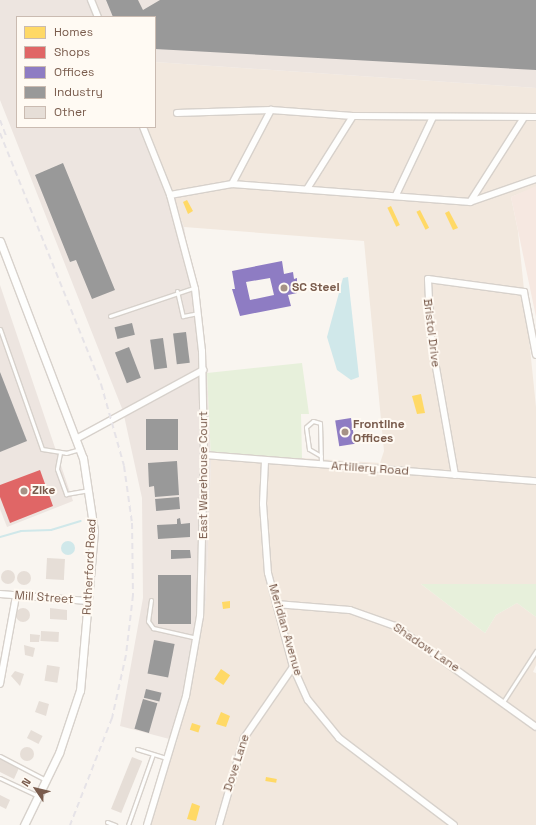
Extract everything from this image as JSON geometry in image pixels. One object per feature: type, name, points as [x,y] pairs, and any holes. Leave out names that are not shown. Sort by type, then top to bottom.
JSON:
[{"type":"street","points":[[91,0],[98,16]]},
{"type":"street","points":[[232,184],[272,110]]},
{"type":"street","points":[[177,113],[272,110],[353,116],[524,119],[536,117]]},
{"type":"street","points":[[307,189],[353,116]]},
{"type":"street","points":[[396,195],[433,117]]},
{"type":"street","points":[[470,202],[524,119]]},
{"type":"street","name":"East Warehouse Court","points":[[142,128],[170,195],[198,313],[203,370],[204,455],[204,580],[197,638],[169,758],[147,825]]},
{"type":"street","points":[[170,195],[232,184],[396,195],[470,202],[536,179]]},
{"type":"street","name":"Rutherford Road","points":[[0,241],[80,449],[90,489],[94,543],[80,690],[67,733],[24,825]]},
{"type":"street","name":"Bristol Drive","points":[[455,475],[431,339],[428,279],[524,292],[536,355]]},
{"type":"street","points":[[76,439],[203,370]]},
{"type":"street","name":"Artillery Road","points":[[204,455],[321,466],[536,481]]},
{"type":"street","name":"Meridian Avenue","points":[[265,461],[264,540],[276,604],[293,667],[324,724],[454,825]]},
{"type":"street","name":"Mill Street","points":[[0,594],[88,601]]},
{"type":"street","points":[[0,684],[16,596]]},
{"type":"street","name":"Shadow Lane","points":[[276,604],[336,607],[380,619],[410,634],[536,727]]},
{"type":"street","name":"Dove Lane","points":[[218,825],[244,738],[293,667]]},
{"type":"lane","points":[[110,316],[177,290],[193,288]]},
{"type":"lane","points":[[177,290],[183,316],[198,313]]},
{"type":"lane","points":[[0,329],[28,405],[34,434],[42,449],[60,453],[80,449]]},
{"type":"lane","points":[[321,456],[308,448],[306,427],[313,421],[320,424],[321,456],[321,466]]},
{"type":"lane","points":[[60,453],[57,469],[66,494],[90,489]]},
{"type":"lane","points":[[151,600],[148,621],[153,628],[197,638]]},
{"type":"lane","points":[[503,702],[536,651]]},
{"type":"lane","points":[[137,749],[169,758]]},
{"type":"lane","points":[[128,825],[153,754]]},
{"type":"lane","points":[[0,756],[46,780]]},
{"type":"lane","points":[[0,778],[38,796]]},
{"type":"lane","points":[[106,822],[116,825]]},
{"type":"shaded area","points":[[0,0],[536,0],[536,88],[156,62],[156,16],[16,16],[16,128],[145,128],[184,227],[207,373],[211,459],[206,600],[177,741],[120,726],[143,598],[142,498],[123,411],[0,100]]},
{"type":"shaded area","points":[[156,62],[536,88],[536,187],[511,197],[518,231],[536,407],[536,584],[421,584],[485,633],[496,615],[517,603],[536,617],[536,665],[533,672],[536,673],[536,825],[147,825],[177,741],[206,600],[211,459],[302,458],[380,463],[384,451],[364,241],[184,227],[145,128],[156,128]]},
{"type":"shaded area","points":[[536,186],[536,317],[511,197]]},
{"type":"shaded area","points":[[0,285],[73,501],[7,527],[0,509]]},
{"type":"green space","points":[[302,363],[309,414],[301,414],[302,458],[211,459],[207,373]]},
{"type":"green space","points":[[421,584],[536,584],[536,617],[517,603],[496,615],[485,633]]},
{"type":"water","points":[[348,277],[359,377],[351,380],[337,370],[327,337],[343,278]]},
{"type":"water","points":[[65,541],[71,541],[75,545],[75,551],[71,555],[65,555],[61,551],[61,545]]},
{"type":"building: Homes","points":[[187,200],[193,211],[188,214],[183,202]]},
{"type":"building: Homes","points":[[391,206],[400,225],[396,227],[387,208]]},
{"type":"building: Homes","points":[[420,210],[429,228],[426,230],[416,212]]},
{"type":"building: Homes","points":[[449,211],[458,228],[453,230],[445,213]]},
{"type":"building: Homes","points":[[421,394],[425,413],[417,414],[412,396]]},
{"type":"building: Homes","points":[[230,601],[230,608],[223,609],[222,602]]},
{"type":"building: Homes","points":[[221,669],[230,675],[223,685],[214,679]]},
{"type":"building: Homes","points":[[221,712],[230,716],[226,727],[216,724]]},
{"type":"building: Homes","points":[[192,723],[201,726],[198,732],[190,730]]},
{"type":"building: Homes","points":[[266,777],[277,779],[276,783],[265,781]]},
{"type":"building: Homes","points":[[192,803],[200,806],[196,821],[187,819]]},
{"type":"building: Shops","name":"Zike","points":[[40,470],[53,506],[10,523],[0,497],[0,485]]},
{"type":"building: Offices","name":"SC Steel","points":[[282,261],[284,274],[293,272],[294,279],[297,278],[297,293],[288,295],[291,306],[240,316],[232,289],[235,289],[232,271]],"holes":[[[270,278],[274,295],[250,300],[246,282]]]},
{"type":"building: Offices","name":"Frontline Offices","points":[[351,418],[355,444],[339,446],[335,421]]},
{"type":"building: Industry","points":[[106,0],[138,0],[143,10],[160,0],[536,0],[536,70],[156,49],[156,16],[113,16]]},
{"type":"building: Industry","points":[[63,163],[115,290],[92,299],[76,260],[70,262],[35,175]]},
{"type":"building: Industry","points":[[132,323],[135,335],[117,339],[115,327]]},
{"type":"building: Industry","points":[[186,332],[190,363],[177,364],[173,334]]},
{"type":"building: Industry","points":[[163,338],[167,368],[154,370],[150,340]]},
{"type":"building: Industry","points":[[129,347],[141,378],[127,383],[115,352]]},
{"type":"building: Industry","points":[[0,372],[27,441],[0,452]]},
{"type":"building: Industry","points":[[146,419],[178,419],[178,450],[146,450]]},
{"type":"building: Industry","points":[[177,461],[179,495],[155,497],[154,486],[149,487],[148,463]]},
{"type":"building: Industry","points":[[179,497],[180,509],[156,511],[155,499]]},
{"type":"building: Industry","points":[[180,518],[181,524],[190,523],[190,537],[158,539],[157,525],[177,524],[177,519]]},
{"type":"building: Industry","points":[[171,550],[190,550],[191,558],[171,559]]},
{"type":"building: Industry","points":[[158,575],[191,575],[191,624],[158,624]]},
{"type":"building: Industry","points":[[154,640],[175,644],[168,677],[148,673]]},
{"type":"building: Industry","points":[[146,689],[162,693],[159,702],[144,698]]},
{"type":"building: Industry","points":[[143,699],[157,703],[149,733],[134,729]]},
{"type":"building: Other","points":[[47,558],[65,559],[64,580],[46,579]]},
{"type":"building: Other","points":[[8,570],[13,572],[15,577],[13,582],[8,584],[3,582],[1,577],[3,572]]},
{"type":"building: Other","points":[[21,571],[27,571],[31,575],[31,581],[27,585],[21,585],[17,581],[17,575]]},
{"type":"building: Other","points":[[23,608],[28,610],[30,615],[28,620],[23,622],[18,620],[16,615],[18,610]]},
{"type":"building: Other","points":[[50,608],[67,610],[67,620],[50,619]]},
{"type":"building: Other","points":[[41,631],[59,632],[58,642],[40,641]]},
{"type":"building: Other","points":[[30,634],[40,635],[39,642],[30,642]]},
{"type":"building: Other","points":[[24,645],[35,648],[33,657],[25,655]]},
{"type":"building: Other","points":[[47,665],[60,667],[57,683],[44,681]]},
{"type":"building: Other","points":[[15,671],[24,674],[20,686],[11,676]]},
{"type":"building: Other","points":[[39,701],[49,704],[46,716],[35,712]]},
{"type":"building: Other","points":[[31,730],[43,736],[38,744],[27,738]]},
{"type":"building: Other","points":[[27,747],[32,749],[34,754],[32,759],[27,761],[22,759],[20,754],[22,749]]},
{"type":"building: Other","points":[[132,757],[142,761],[121,813],[111,809]]},
{"type":"building: Other","points":[[0,758],[19,768],[14,779],[0,772]]},
{"type":"building: Other","points":[[0,795],[10,800],[6,809],[0,806]]},
{"type":"waterway","points":[[0,537],[21,531],[51,530],[81,521]]},
{"type":"railway","points":[[0,120],[7,138]]},
{"type":"railway","points":[[0,133],[101,384],[124,466],[132,523],[133,595],[126,655],[112,718],[70,825]]},
{"type":"place","name":"SC Steel","points":[[284,288]]},
{"type":"place","name":"Frontline Offices","points":[[345,432]]},
{"type":"place","name":"Zike","points":[[24,491]]}]
